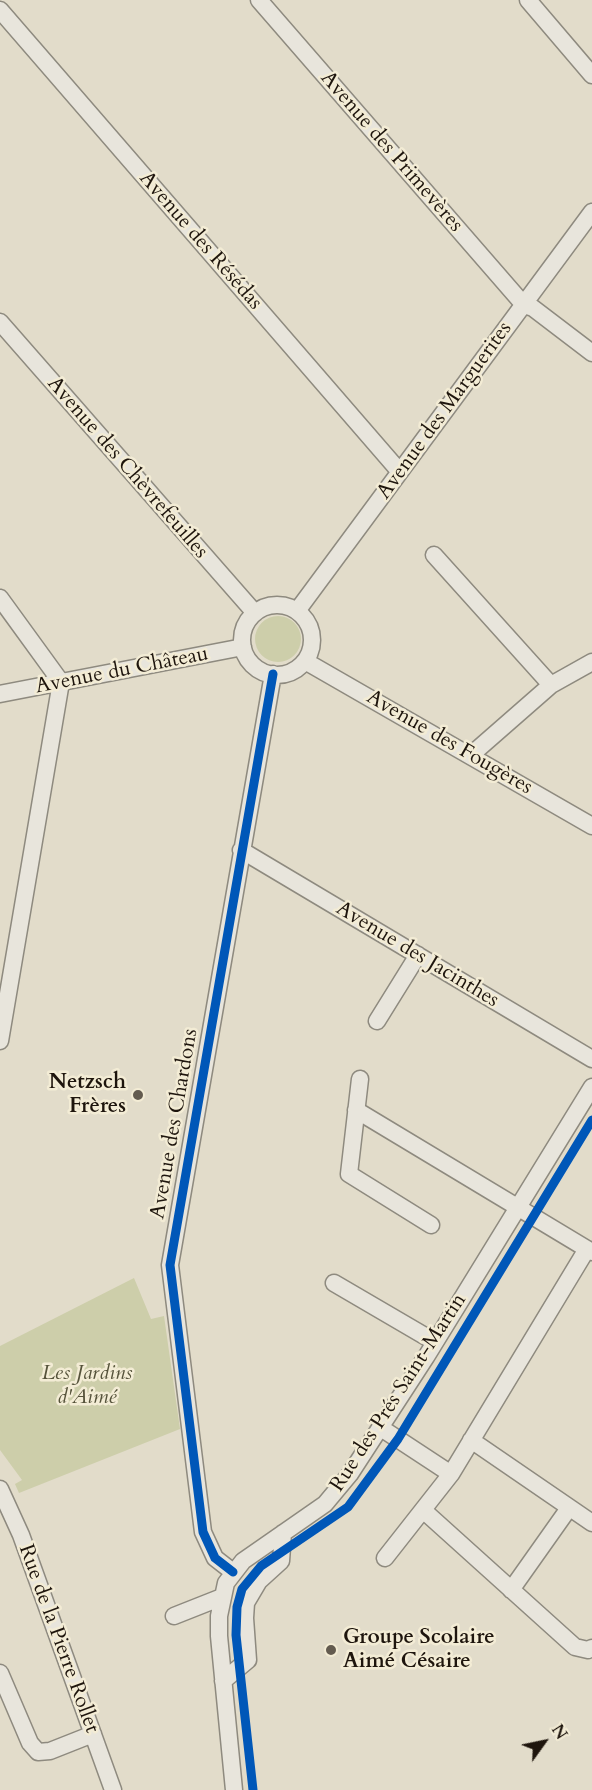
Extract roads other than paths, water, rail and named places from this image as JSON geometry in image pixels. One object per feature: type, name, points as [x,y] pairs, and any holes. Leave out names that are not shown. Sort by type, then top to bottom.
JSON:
[{"type":"street","name":"Avenue des Primevères","points":[[259,0],[524,304],[533,308],[592,353]]},
{"type":"street","points":[[528,0],[592,75]]},
{"type":"street","name":"Avenue des Résédas","points":[[0,10],[400,472]]},
{"type":"street","name":"Avenue des Marguerites","points":[[297,611],[592,212]]},
{"type":"street","name":"Avenue des Chèvrefeuilles","points":[[0,322],[255,613]]},
{"type":"street","points":[[434,555],[551,685]]},
{"type":"street","points":[[0,598],[61,682],[0,1041]]},
{"type":"street","points":[[275,605],[297,611],[310,629],[311,651],[305,661],[291,672],[273,674],[254,665],[243,647],[244,628],[255,613],[275,605]]},
{"type":"street","name":"Avenue du Château","points":[[0,694],[243,647]]},
{"type":"street","name":"Avenue des Fougères","points":[[305,661],[592,826]]},
{"type":"street","points":[[471,755],[551,685],[592,662]]},
{"type":"street","name":"Avenue des Chardons","points":[[233,1572],[215,1557],[203,1532],[170,1266],[273,674]]},
{"type":"street","name":"Avenue des Jacinthes","points":[[241,850],[592,1059]]},
{"type":"street","points":[[377,1021],[418,956]]},
{"type":"street","points":[[360,1079],[349,1174],[431,1224]]},
{"type":"street","name":"Rue des Prés Saint-Martin","points":[[234,1790],[219,1636],[222,1598],[233,1572],[253,1553],[332,1497],[381,1428],[592,1087]]},
{"type":"street","points":[[356,1110],[590,1250],[451,1474],[385,1558]]},
{"type":"street","points":[[334,1283],[435,1342]]},
{"type":"street","points":[[381,1428],[451,1474]]},
{"type":"street","points":[[471,1440],[592,1523]]},
{"type":"street","name":"Rue de la Pierre Rollet","points":[[0,1489],[6,1518],[93,1734],[113,1790]]},
{"type":"street","points":[[511,1590],[569,1508]]},
{"type":"street","points":[[423,1510],[575,1647],[588,1650],[592,1648]]},
{"type":"street","points":[[224,1681],[248,1660],[244,1618],[246,1603],[251,1590],[281,1561],[283,1533]]},
{"type":"street","points":[[174,1616],[222,1598]]},
{"type":"street","points":[[0,1673],[30,1743],[38,1752],[50,1751],[93,1734]]},
{"type":"place","name":"Netzsch Frères","points":[[138,1095]]},
{"type":"place","name":"Groupe Scolaire Aimé Césaire","points":[[331,1650]]},
{"type":"park label","name":"Les Jardins d'Aimé","points":[[87,1386]]}]
